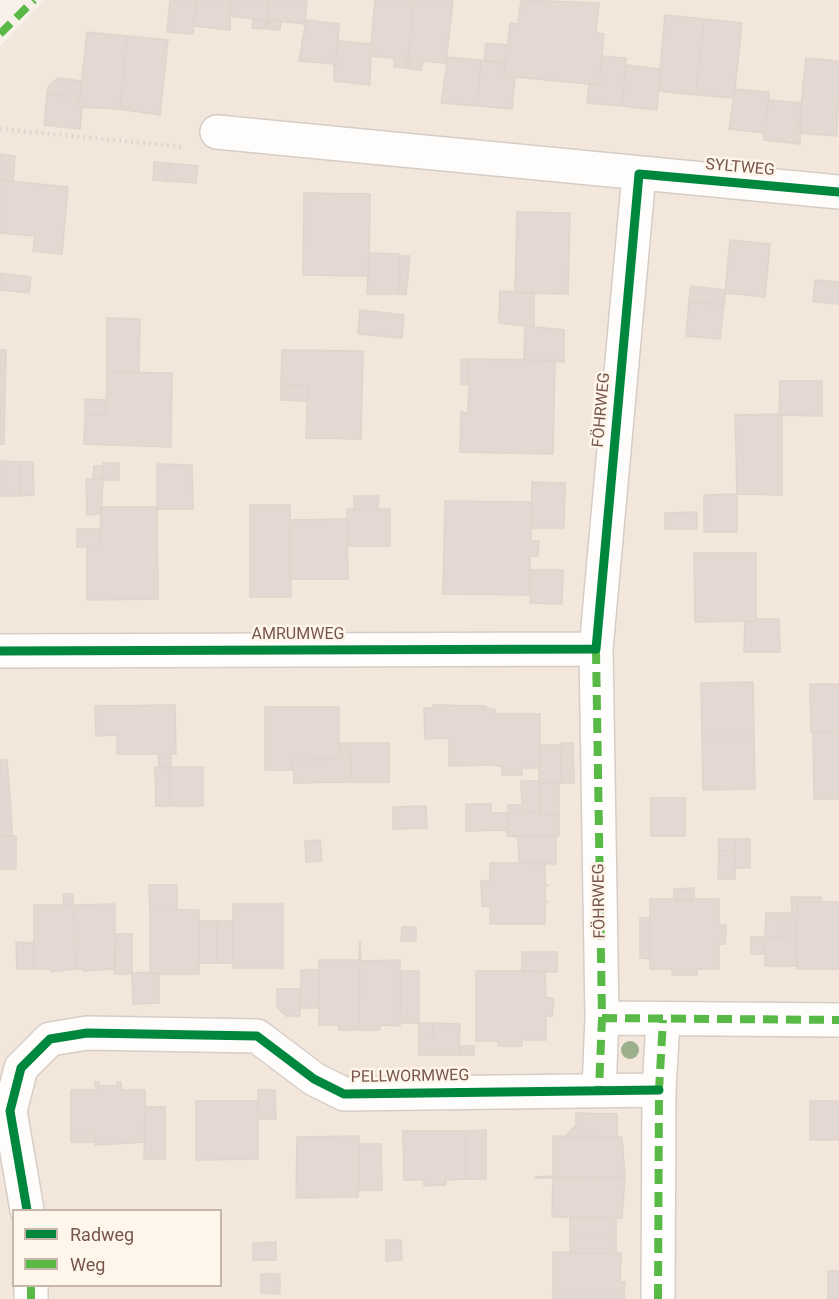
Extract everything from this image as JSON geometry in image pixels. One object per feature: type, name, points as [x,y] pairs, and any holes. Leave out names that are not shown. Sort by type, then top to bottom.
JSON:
[{"type":"street","name":"SYLTWEG","points":[[217,132],[839,192]]},
{"type":"street","name":"FÖHRWEG","points":[[602,1018],[596,649],[639,174]]},
{"type":"street","name":"AMRUMWEG","points":[[0,651],[596,649]]},
{"type":"street","points":[[599,1089],[602,1018],[839,1020]]},
{"type":"street","points":[[658,1299],[659,1090],[663,1020]]},
{"type":"street","name":"PELLWORMWEG","points":[[27,1209],[5,1111],[21,1068],[50,1039],[87,1033],[257,1036],[314,1079],[344,1094],[659,1090]]},
{"type":"path","points":[[0,129],[185,147],[217,132]]},
{"type":"shaded area","points":[[45,0],[839,0],[839,1299],[0,1299],[0,46]]},
{"type":"building","points":[[170,0],[196,0],[193,34],[167,32]]},
{"type":"building","points":[[196,0],[230,0],[230,30],[194,26]]},
{"type":"building","points":[[230,0],[269,0],[266,29],[265,20],[229,16]]},
{"type":"building","points":[[269,0],[307,0],[305,24],[269,20],[266,29]]},
{"type":"building","points":[[375,0],[414,0],[407,69],[406,59],[370,56]]},
{"type":"building","points":[[414,0],[453,0],[446,63],[410,60],[407,69]]},
{"type":"building","points":[[521,0],[599,3],[596,33],[604,34],[599,85],[504,76],[510,23],[518,24]]},
{"type":"building","points":[[665,15],[704,19],[696,95],[658,91]]},
{"type":"building","points":[[253,19],[265,20],[265,29],[252,28]]},
{"type":"building","points":[[704,19],[742,23],[734,98],[696,95]]},
{"type":"building","points":[[269,20],[281,21],[280,30],[268,29]]},
{"type":"building","points":[[306,20],[339,24],[334,81],[334,64],[299,61]]},
{"type":"building","points":[[339,24],[338,41],[371,44],[370,85],[334,81]]},
{"type":"building","points":[[87,32],[127,36],[120,109],[79,107]]},
{"type":"building","points":[[127,36],[168,40],[160,115],[120,109]]},
{"type":"building","points":[[486,43],[507,45],[506,63],[484,61]]},
{"type":"building","points":[[602,56],[626,58],[622,106],[587,103],[589,84],[599,85]]},
{"type":"building","points":[[448,57],[481,60],[477,106],[441,103]]},
{"type":"building","points":[[394,58],[406,59],[406,68],[394,67]]},
{"type":"building","points":[[806,58],[839,61],[837,136],[798,133]]},
{"type":"building","points":[[410,60],[423,61],[421,70],[409,69]]},
{"type":"building","points":[[481,60],[506,63],[504,76],[515,77],[512,109],[477,106]]},
{"type":"building","points":[[626,65],[660,69],[657,110],[622,106]]},
{"type":"building","points":[[58,78],[81,81],[80,97],[47,94],[48,87]]},
{"type":"building","points":[[735,89],[769,92],[764,140],[764,133],[729,129]]},
{"type":"building","points":[[769,92],[769,100],[801,103],[800,144],[764,140]]},
{"type":"building","points":[[47,94],[80,97],[79,107],[82,108],[80,129],[44,125]]},
{"type":"building","points":[[0,154],[15,156],[13,182],[0,180]]},
{"type":"building","points":[[154,162],[169,163],[167,181],[153,180]]},
{"type":"building","points":[[169,163],[198,166],[196,183],[167,181]]},
{"type":"building","points":[[0,180],[68,187],[62,254],[33,251],[35,236],[0,233]]},
{"type":"building","points":[[304,193],[370,194],[369,276],[303,275]]},
{"type":"building","points":[[517,212],[570,213],[568,294],[515,293]]},
{"type":"building","points":[[730,240],[770,244],[765,297],[725,293]]},
{"type":"building","points":[[369,253],[399,254],[399,294],[367,294]]},
{"type":"building","points":[[400,256],[410,256],[406,295],[399,294]]},
{"type":"building","points":[[0,273],[31,277],[29,293],[0,290]]},
{"type":"building","points":[[815,280],[839,282],[839,304],[813,302]]},
{"type":"building","points":[[691,286],[726,290],[724,305],[689,301]]},
{"type":"building","points":[[500,291],[534,293],[534,327],[499,323]]},
{"type":"building","points":[[689,301],[724,305],[720,339],[686,336]]},
{"type":"building","points":[[360,310],[404,315],[402,338],[358,334]]},
{"type":"building","points":[[107,318],[140,319],[139,373],[107,372]]},
{"type":"building","points":[[525,326],[564,330],[564,362],[524,360]]},
{"type":"building","points":[[0,350],[6,350],[4,444],[0,444]]},
{"type":"building","points":[[282,350],[363,351],[361,439],[306,438],[308,386],[281,385]]},
{"type":"building","points":[[461,359],[555,360],[553,454],[460,452],[461,412],[468,413],[469,384],[469,361]]},
{"type":"building","points":[[461,361],[469,361],[469,384],[461,384]]},
{"type":"building","points":[[107,372],[172,373],[171,447],[84,444],[85,415],[106,415]]},
{"type":"building","points":[[780,381],[822,381],[822,416],[779,415]]},
{"type":"building","points":[[281,385],[308,386],[307,401],[281,400]]},
{"type":"building","points":[[85,399],[106,400],[106,415],[85,415]]},
{"type":"building","points":[[782,414],[782,495],[737,494],[735,415]]},
{"type":"building","points":[[0,461],[20,462],[20,496],[0,496]]},
{"type":"building","points":[[20,462],[33,462],[34,495],[20,496]]},
{"type":"building","points":[[103,463],[119,463],[119,480],[103,480]]},
{"type":"building","points":[[157,464],[192,465],[193,509],[157,509]]},
{"type":"building","points":[[94,466],[103,466],[103,479],[93,479]]},
{"type":"building","points":[[86,479],[103,479],[101,514],[87,515]]},
{"type":"building","points":[[532,482],[565,483],[564,528],[531,528]]},
{"type":"building","points":[[737,494],[737,532],[704,532],[704,495]]},
{"type":"building","points":[[354,496],[379,496],[378,509],[354,509]]},
{"type":"building","points":[[445,501],[531,502],[531,541],[539,541],[538,556],[530,556],[530,595],[443,594]]},
{"type":"building","points":[[250,505],[290,505],[291,597],[250,597]]},
{"type":"building","points":[[100,507],[157,507],[158,599],[87,600],[87,547],[101,547]]},
{"type":"building","points":[[347,509],[390,509],[390,546],[347,546]]},
{"type":"building","points":[[697,512],[697,529],[665,529],[665,513]]},
{"type":"building","points":[[347,519],[348,579],[290,579],[290,520]]},
{"type":"building","points":[[77,529],[101,529],[101,547],[77,547]]},
{"type":"building","points":[[694,553],[756,553],[756,621],[695,622]]},
{"type":"building","points":[[531,570],[563,570],[562,604],[530,603]]},
{"type":"building","points":[[756,619],[779,619],[780,652],[744,652],[745,622],[756,621]]},
{"type":"building","points":[[753,682],[754,736],[702,736],[701,683]]},
{"type":"building","points":[[810,684],[839,684],[839,732],[811,732]]},
{"type":"building","points":[[175,705],[176,754],[117,754],[117,735],[96,736],[95,706]]},
{"type":"building","points":[[433,705],[486,706],[486,708],[495,709],[495,714],[540,714],[540,768],[522,768],[522,775],[502,775],[502,767],[493,765],[449,766],[449,738],[425,739],[424,708],[433,708]]},
{"type":"building","points":[[265,707],[339,707],[339,759],[293,760],[293,770],[265,770]]},
{"type":"building","points":[[813,732],[839,732],[839,799],[814,799]]},
{"type":"building","points":[[702,736],[754,736],[755,789],[703,790]]},
{"type":"building","points":[[339,743],[389,743],[389,782],[351,782],[350,746],[339,746]]},
{"type":"building","points":[[561,743],[573,743],[574,783],[561,783]]},
{"type":"building","points":[[540,745],[562,745],[561,783],[539,783]]},
{"type":"building","points":[[339,746],[350,746],[351,757],[339,757]]},
{"type":"building","points":[[158,754],[171,754],[171,767],[159,768]]},
{"type":"building","points":[[339,757],[351,757],[351,782],[294,783],[293,760],[339,759]]},
{"type":"building","points":[[0,760],[7,760],[11,808],[0,808]]},
{"type":"building","points":[[155,767],[170,767],[170,806],[156,806]]},
{"type":"building","points":[[170,767],[203,767],[203,806],[170,806]]},
{"type":"building","points":[[521,781],[539,781],[540,812],[508,813],[508,805],[522,805]]},
{"type":"building","points":[[539,783],[559,783],[559,815],[539,815]]},
{"type":"building","points":[[651,798],[685,798],[685,836],[651,836]]},
{"type":"building","points":[[466,804],[491,804],[491,813],[508,813],[507,830],[466,831]]},
{"type":"building","points":[[426,806],[427,828],[393,829],[393,807]]},
{"type":"building","points":[[0,808],[11,808],[12,836],[0,836]]},
{"type":"building","points":[[540,812],[539,815],[559,815],[559,836],[507,836],[508,813]]},
{"type":"building","points":[[0,836],[16,836],[16,869],[0,869]]},
{"type":"building","points":[[507,836],[556,836],[556,864],[519,863],[518,837]]},
{"type":"building","points":[[718,839],[735,839],[735,850],[719,851]]},
{"type":"building","points":[[735,839],[750,839],[750,868],[735,868]]},
{"type":"building","points":[[320,840],[322,861],[306,862],[305,841]]},
{"type":"building","points":[[735,850],[735,879],[718,879],[719,851]]},
{"type":"building","points":[[490,863],[545,863],[545,885],[548,885],[545,887],[545,900],[548,902],[545,902],[545,924],[490,924],[490,906],[482,907],[481,881],[490,880]]},
{"type":"building","points":[[149,885],[177,885],[177,910],[150,910]]},
{"type":"building","points":[[694,888],[694,900],[674,900],[674,889]]},
{"type":"building","points":[[63,894],[73,894],[73,905],[64,905]]},
{"type":"building","points":[[791,897],[821,897],[821,902],[797,902],[797,966],[765,966],[765,937],[784,937],[784,913],[792,913]]},
{"type":"building","points":[[650,899],[719,899],[719,925],[726,925],[726,928],[725,944],[719,944],[719,969],[697,969],[697,975],[672,975],[672,969],[650,969]]},
{"type":"building","points":[[797,902],[839,902],[839,969],[797,969]]},
{"type":"building","points":[[115,904],[115,969],[83,971],[83,969],[75,969],[74,905]]},
{"type":"building","points":[[233,904],[283,904],[283,968],[233,968]]},
{"type":"building","points":[[34,905],[74,905],[75,969],[51,972],[50,969],[34,969]]},
{"type":"building","points":[[150,910],[199,910],[199,974],[150,974]]},
{"type":"building","points":[[766,913],[784,913],[784,937],[765,937]]},
{"type":"building","points":[[640,918],[650,918],[650,959],[640,958]]},
{"type":"building","points":[[199,921],[217,921],[217,963],[199,963]]},
{"type":"building","points":[[217,921],[233,921],[233,963],[217,963]]},
{"type":"building","points":[[402,927],[416,927],[416,941],[401,941]]},
{"type":"building","points":[[115,934],[132,934],[132,974],[114,974]]},
{"type":"building","points":[[751,937],[765,937],[765,954],[751,954]]},
{"type":"building","points":[[360,941],[361,961],[400,960],[400,1026],[380,1025],[380,1030],[359,1030]]},
{"type":"building","points":[[360,941],[359,1030],[339,1030],[339,1025],[319,1025],[319,960],[359,960]]},
{"type":"building","points":[[16,942],[34,943],[34,969],[17,969]]},
{"type":"building","points":[[522,952],[557,952],[557,972],[522,971]]},
{"type":"building","points":[[301,970],[319,970],[319,1008],[301,1008]]},
{"type":"building","points":[[401,971],[419,971],[419,1023],[400,1023]]},
{"type":"building","points":[[476,971],[545,971],[546,997],[554,999],[552,1016],[546,1016],[546,1040],[522,1040],[522,1046],[498,1046],[498,1041],[476,1041]]},
{"type":"building","points":[[132,973],[159,974],[159,1003],[133,1004]]},
{"type":"building","points":[[277,989],[300,989],[300,1016],[286,1016],[277,1007]]},
{"type":"building","points":[[419,1023],[433,1023],[433,1038],[419,1038]]},
{"type":"building","points":[[433,1023],[460,1024],[459,1055],[419,1055],[419,1038],[433,1038]]},
{"type":"building","points":[[459,1046],[474,1046],[474,1055],[459,1055]]},
{"type":"building","points":[[95,1082],[99,1082],[99,1086],[117,1086],[117,1082],[121,1082],[121,1090],[145,1090],[145,1142],[95,1145],[95,1133],[71,1133],[71,1090],[96,1090]]},
{"type":"building","points":[[258,1090],[275,1090],[276,1119],[258,1119]]},
{"type":"building","points":[[196,1101],[258,1101],[258,1159],[196,1160]]},
{"type":"building","points":[[810,1101],[839,1101],[839,1140],[810,1140]]},
{"type":"building","points":[[145,1107],[165,1107],[165,1159],[144,1159]]},
{"type":"building","points":[[576,1113],[617,1114],[617,1137],[565,1137],[576,1125]]},
{"type":"building","points":[[486,1130],[486,1179],[466,1179],[466,1131]]},
{"type":"building","points":[[403,1131],[466,1131],[466,1179],[446,1180],[446,1185],[424,1186],[424,1180],[404,1180]]},
{"type":"building","points":[[71,1133],[95,1133],[96,1142],[71,1142]]},
{"type":"building","points":[[359,1136],[358,1197],[296,1198],[297,1137]]},
{"type":"building","points":[[553,1136],[622,1137],[625,1177],[535,1177],[553,1176]]},
{"type":"building","points":[[359,1144],[381,1144],[382,1190],[359,1190]]},
{"type":"building","points":[[625,1177],[622,1218],[552,1217],[553,1178],[535,1178]]},
{"type":"building","points":[[570,1218],[616,1218],[616,1235],[570,1235]]},
{"type":"building","points":[[570,1235],[616,1235],[616,1253],[570,1253]]},
{"type":"building","points":[[386,1240],[401,1240],[402,1260],[386,1261]]},
{"type":"building","points":[[276,1242],[276,1260],[253,1260],[253,1243]]},
{"type":"building","points":[[553,1252],[621,1253],[620,1282],[625,1282],[624,1293],[553,1293]]},
{"type":"building","points":[[828,1271],[839,1271],[839,1299],[828,1299]]},
{"type":"building","points":[[261,1274],[280,1274],[280,1294],[261,1293]]},
{"type":"building","points":[[553,1293],[624,1293],[625,1299],[552,1299]]},
{"type":"marked path","points":[[0,34],[34,0]]},
{"type":"marked path","points":[[596,649],[602,1018],[599,1089]]},
{"type":"marked path","points":[[602,1018],[839,1020]]},
{"type":"marked path","points":[[658,1299],[659,1090],[663,1020]]},
{"type":"marked path","points":[[31,1287],[31,1299]]},
{"type":"cycle path","points":[[0,651],[596,649],[639,174],[839,192]]},
{"type":"cycle path","points":[[27,1209],[10,1111],[21,1068],[50,1039],[87,1033],[257,1036],[314,1079],[344,1094],[659,1090]]}]
